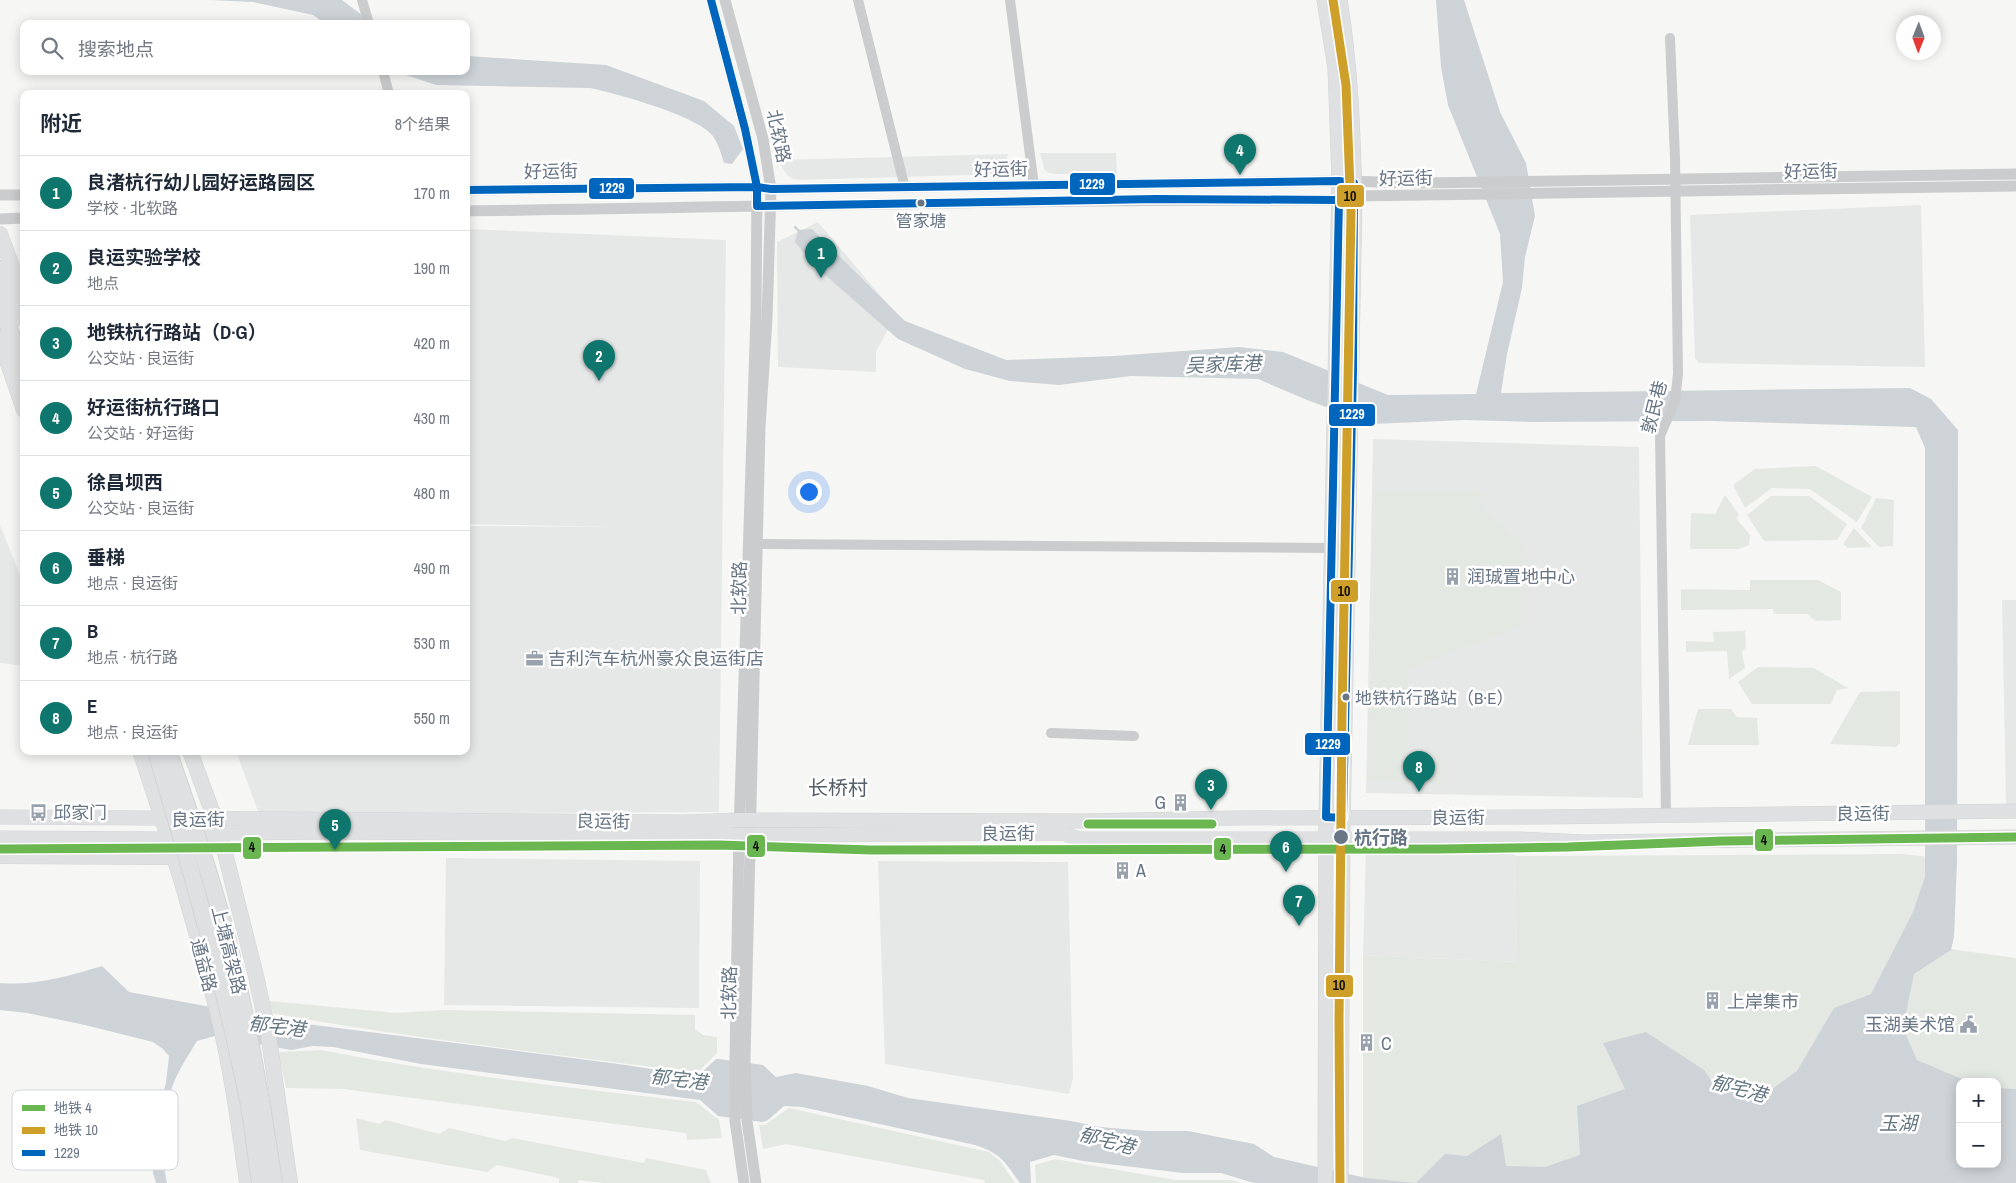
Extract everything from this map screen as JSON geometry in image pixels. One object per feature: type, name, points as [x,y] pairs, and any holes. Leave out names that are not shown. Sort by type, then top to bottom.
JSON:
[{"type":"highway","points":[[0,269],[20,326]]},
{"type":"highway","points":[[0,303],[20,360]]},
{"type":"highway","name":"上塘高架路","points":[[157,755],[205,918],[228,1010],[248,1102],[260,1183]]},
{"type":"highway","name":"上塘高架路","points":[[169,755],[223,921],[244,1008],[263,1106],[274,1183]]},
{"type":"main road","points":[[1324,0],[1335,68],[1339,181],[1326,817],[1324,1183]]},
{"type":"main road","points":[[1340,0],[1348,45],[1353,104],[1354,189],[1342,838],[1341,1183]]},
{"type":"main road","points":[[0,234],[20,288]]},
{"type":"main road","points":[[0,340],[20,398]]},
{"type":"main road","name":"通益路","points":[[141,755],[170,840],[217,1012],[240,1132],[247,1183]]},
{"type":"main road","points":[[191,755],[217,826],[256,976],[274,1070],[290,1183]]},
{"type":"main road","name":"良运街","points":[[0,818],[163,819],[217,826],[745,827],[1326,817],[2016,812]]},
{"type":"main road","name":"良运街","points":[[0,838],[170,840],[217,826]]},
{"type":"main road","name":"良运街","points":[[745,827],[1062,834],[1080,839],[1326,837],[1374,840],[1518,838],[1585,842],[2016,836]]},
{"type":"main road","points":[[0,856],[174,857]]},
{"type":"street","points":[[362,0],[368,20]]},
{"type":"street","name":"北软路","points":[[711,0],[745,129],[757,187],[740,1060],[735,1121],[744,1183]]},
{"type":"street","name":"北软路","points":[[724,0],[763,139],[771,189],[745,827]]},
{"type":"street","points":[[858,0],[905,188]]},
{"type":"street","points":[[1010,0],[1034,186]]},
{"type":"street","name":"敦民巷","points":[[1666,814],[1660,436],[1678,392],[1675,185],[1670,38]]},
{"type":"street","points":[[384,75],[388,90]]},
{"type":"street","name":"好运街","points":[[470,190],[757,187],[771,189],[905,188],[1339,181],[1354,189],[1478,195],[1511,188],[1675,185],[2016,174]]},
{"type":"street","name":"好运街","points":[[470,211],[1156,199],[1339,200],[1354,189],[1477,182],[1511,188]]},
{"type":"street","name":"好运街","points":[[1675,185],[2016,186]]},
{"type":"street","points":[[0,195],[20,195]]},
{"type":"street","points":[[0,219],[20,218]]},
{"type":"street","points":[[758,544],[1331,548]]},
{"type":"street","points":[[1051,733],[1134,736]]},
{"type":"street","name":"北软路","points":[[740,1060],[756,1183]]},
{"type":"shaded area","points":[[1040,153],[1116,153],[1117,174],[1053,174],[1045,171]]},
{"type":"shaded area","points":[[1008,154],[1004,171],[999,174],[802,180],[793,179],[787,175],[778,160]]},
{"type":"shaded area","points":[[1921,205],[1925,367],[1699,363],[1695,358],[1690,215]]},
{"type":"shaded area","points":[[818,222],[896,314],[876,352],[876,372],[778,367],[777,242]]},
{"type":"shaded area","points":[[470,229],[726,240],[719,812],[259,814],[237,755],[470,755],[470,526],[616,527],[470,524]]},
{"type":"shaded area","points":[[1373,439],[1639,447],[1643,798],[1366,793]]},
{"type":"shaded area","points":[[1816,466],[1872,497],[1857,522],[1810,489],[1772,488],[1745,508],[1733,485],[1755,469]]},
{"type":"shaded area","points":[[1377,490],[1481,490],[1481,507],[1527,547],[1528,624],[1408,669],[1408,759],[1447,759],[1448,784],[1367,781]]},
{"type":"shaded area","points":[[1725,495],[1739,515],[1736,518],[1750,535],[1749,545],[1739,549],[1690,549],[1691,513],[1715,514]]},
{"type":"shaded area","points":[[1771,496],[1809,496],[1847,524],[1837,540],[1764,541],[1747,515]]},
{"type":"shaded area","points":[[1876,498],[1894,500],[1893,546],[1879,547],[1861,528]]},
{"type":"shaded area","points":[[0,525],[20,575],[20,666],[0,663]]},
{"type":"shaded area","points":[[1854,528],[1872,547],[1848,548],[1843,544]]},
{"type":"shaded area","points":[[1750,580],[1818,580],[1841,592],[1841,620],[1816,621],[1807,614],[1774,614],[1773,609],[1681,610],[1681,589],[1750,590]]},
{"type":"shaded area","points":[[2002,600],[2016,600],[2016,804],[2006,804]]},
{"type":"shaded area","points":[[1745,631],[1746,647],[1742,652],[1745,668],[1729,679],[1727,651],[1686,652],[1686,641],[1714,642],[1713,632]]},
{"type":"shaded area","points":[[1758,667],[1814,668],[1848,688],[1837,690],[1831,704],[1752,704],[1738,682]]},
{"type":"shaded area","points":[[1900,691],[1900,743],[1896,747],[1830,744],[1860,692]]},
{"type":"shaded area","points":[[1698,709],[1731,709],[1737,717],[1757,718],[1759,745],[1688,745]]},
{"type":"shaded area","points":[[1366,848],[1515,848],[1517,962],[1363,955]]},
{"type":"shaded area","points":[[1902,854],[1957,860],[1954,936],[1951,949],[2016,958],[2016,1183],[1363,1183],[1363,955],[1517,962],[1515,856]]},
{"type":"shaded area","points":[[446,858],[700,861],[699,1008],[444,1005]]},
{"type":"shaded area","points":[[878,861],[1068,862],[1073,1078],[1069,1094],[885,1064]]},
{"type":"shaded area","points":[[270,1001],[396,1013],[445,1010],[695,1015],[695,1029],[703,1035],[717,1037],[717,1053],[700,1070],[685,1071],[477,1045],[321,1022],[270,1013]]},
{"type":"shaded area","points":[[321,1050],[461,1073],[696,1102],[719,1120],[722,1138],[687,1140],[686,1133],[343,1089],[286,1088],[278,1052]]},
{"type":"shaded area","points":[[789,1108],[989,1152],[1000,1161],[1015,1183],[985,1183],[984,1180],[786,1144],[763,1149],[759,1125],[765,1125]]},
{"type":"shaded area","points":[[356,1118],[379,1124],[386,1120],[439,1134],[449,1128],[505,1141],[512,1138],[644,1163],[646,1158],[706,1170],[711,1183],[602,1183],[579,1180],[578,1183],[559,1183],[559,1178],[497,1165],[487,1172],[360,1150]]},
{"type":"shaded area","points":[[1055,1159],[1175,1180],[1232,1180],[1241,1183],[1036,1183],[1035,1165]]},
{"type":"water","points":[[210,0],[342,0],[369,20],[320,20],[313,15],[253,2]]},
{"type":"water","points":[[1436,0],[1464,0],[1500,112],[1526,163],[1535,216],[1525,257],[1522,288],[1507,354],[1501,393],[1910,388],[1931,399],[1958,430],[1957,860],[1954,936],[1951,950],[1914,974],[1903,1028],[1917,1060],[1960,1078],[1956,1078],[1956,1168],[2001,1168],[2001,1088],[2016,1089],[2016,1183],[1416,1183],[1445,1154],[1467,1156],[1501,1134],[1506,1166],[1545,1167],[1580,1155],[1577,1106],[1625,1089],[1603,1043],[1646,1032],[1704,1070],[1711,1080],[1768,1092],[1797,1071],[1834,1008],[1871,994],[1913,912],[1925,877],[1925,448],[1916,427],[1709,421],[1534,422],[1465,420],[1372,424],[1307,400],[1258,379],[1131,376],[1059,385],[1010,381],[965,369],[898,339],[815,266],[795,242],[798,230],[812,229],[905,321],[1006,360],[1114,356],[1239,347],[1283,352],[1388,395],[1476,394],[1503,282],[1500,234],[1448,105],[1441,67]]},
{"type":"water","points":[[470,56],[606,65],[704,101],[734,126],[743,149],[732,164],[724,163],[714,138],[703,127],[655,106],[590,88],[436,85],[406,75],[470,75]]},
{"type":"water","name":"郁宅港","points":[[102,966],[129,992],[299,1023],[626,1065],[688,1075],[700,1074],[716,1059],[763,1065],[776,1077],[796,1073],[868,1086],[908,1098],[1071,1121],[1100,1127],[1147,1131],[1188,1131],[1254,1144],[1274,1157],[1366,1178],[1416,1183],[1254,1183],[1221,1173],[1183,1173],[1083,1161],[1054,1155],[1030,1162],[1031,1183],[1020,1183],[1002,1159],[975,1145],[802,1107],[784,1106],[763,1122],[718,1116],[700,1100],[421,1064],[333,1047],[313,1046],[291,1050],[215,1036],[197,1041],[182,1066],[171,1090],[164,1090],[169,1056],[153,1042],[85,1025],[27,1013],[0,1010],[0,983],[39,982]]},
{"type":"water","points":[[153,1170],[165,1170],[167,1183],[156,1183]]},
{"type":"waterway","name":"吴家库港","points":[[795,227],[800,232]]},
{"type":"metro line","name":"10","points":[[1333,0],[1346,85],[1351,213],[1342,715],[1339,1020],[1340,1183]]},
{"type":"metro line","name":"4","points":[[1088,824],[1212,824]]},
{"type":"metro line","name":"4","points":[[0,849],[719,845],[871,850],[1440,849],[1568,847],[1723,841],[2016,837]]},
{"type":"transit line","name":"1229","points":[[711,0],[745,129],[757,187]]},
{"type":"transit line","name":"1229","points":[[1339,181],[1354,183],[1353,370],[1343,818],[1326,817],[1339,200],[1156,199],[757,206],[757,187],[771,189],[1339,181]]},
{"type":"transit line","name":"1229","points":[[470,190],[757,187]]},
{"type":"place","name":"好运街杭行路口","points":[[1240,175]]},
{"type":"place","name":"管家塘","points":[[921,203]]},
{"type":"place","name":"良渚杭行幼儿园好运路园区","points":[[821,278]]},
{"type":"place","name":"良运实验学校","points":[[599,381]]},
{"type":"place","name":"润珹置地中心","points":[[1453,576]]},
{"type":"place","name":"吉利汽车杭州豪众良运街店","points":[[534,658]]},
{"type":"place","name":"地铁杭行路站（B·E）","points":[[1346,697]]},
{"type":"place","name":"E","points":[[1419,792]]},
{"type":"place","name":"G","points":[[1180,802]]},
{"type":"place","name":"地铁杭行路站（D·G）","points":[[1211,810]]},
{"type":"place","name":"邱家门","points":[[39,812]]},
{"type":"place","name":"杭行路","points":[[1341,837]]},
{"type":"place","name":"徐昌坝西","points":[[335,850]]},
{"type":"place","name":"A","points":[[1122,870]]},
{"type":"place","name":"垂梯","points":[[1286,872]]},
{"type":"place","name":"B","points":[[1299,926]]},
{"type":"place","name":"上岸集市","points":[[1713,1001]]},
{"type":"place","name":"玉湖美术馆","points":[[1969,1024]]},
{"type":"place","name":"C","points":[[1367,1043]]},
{"type":"district","name":"长桥村","points":[[838,787]]},
{"type":"water label","name":"玉湖","points":[[1898,1123]]}]
